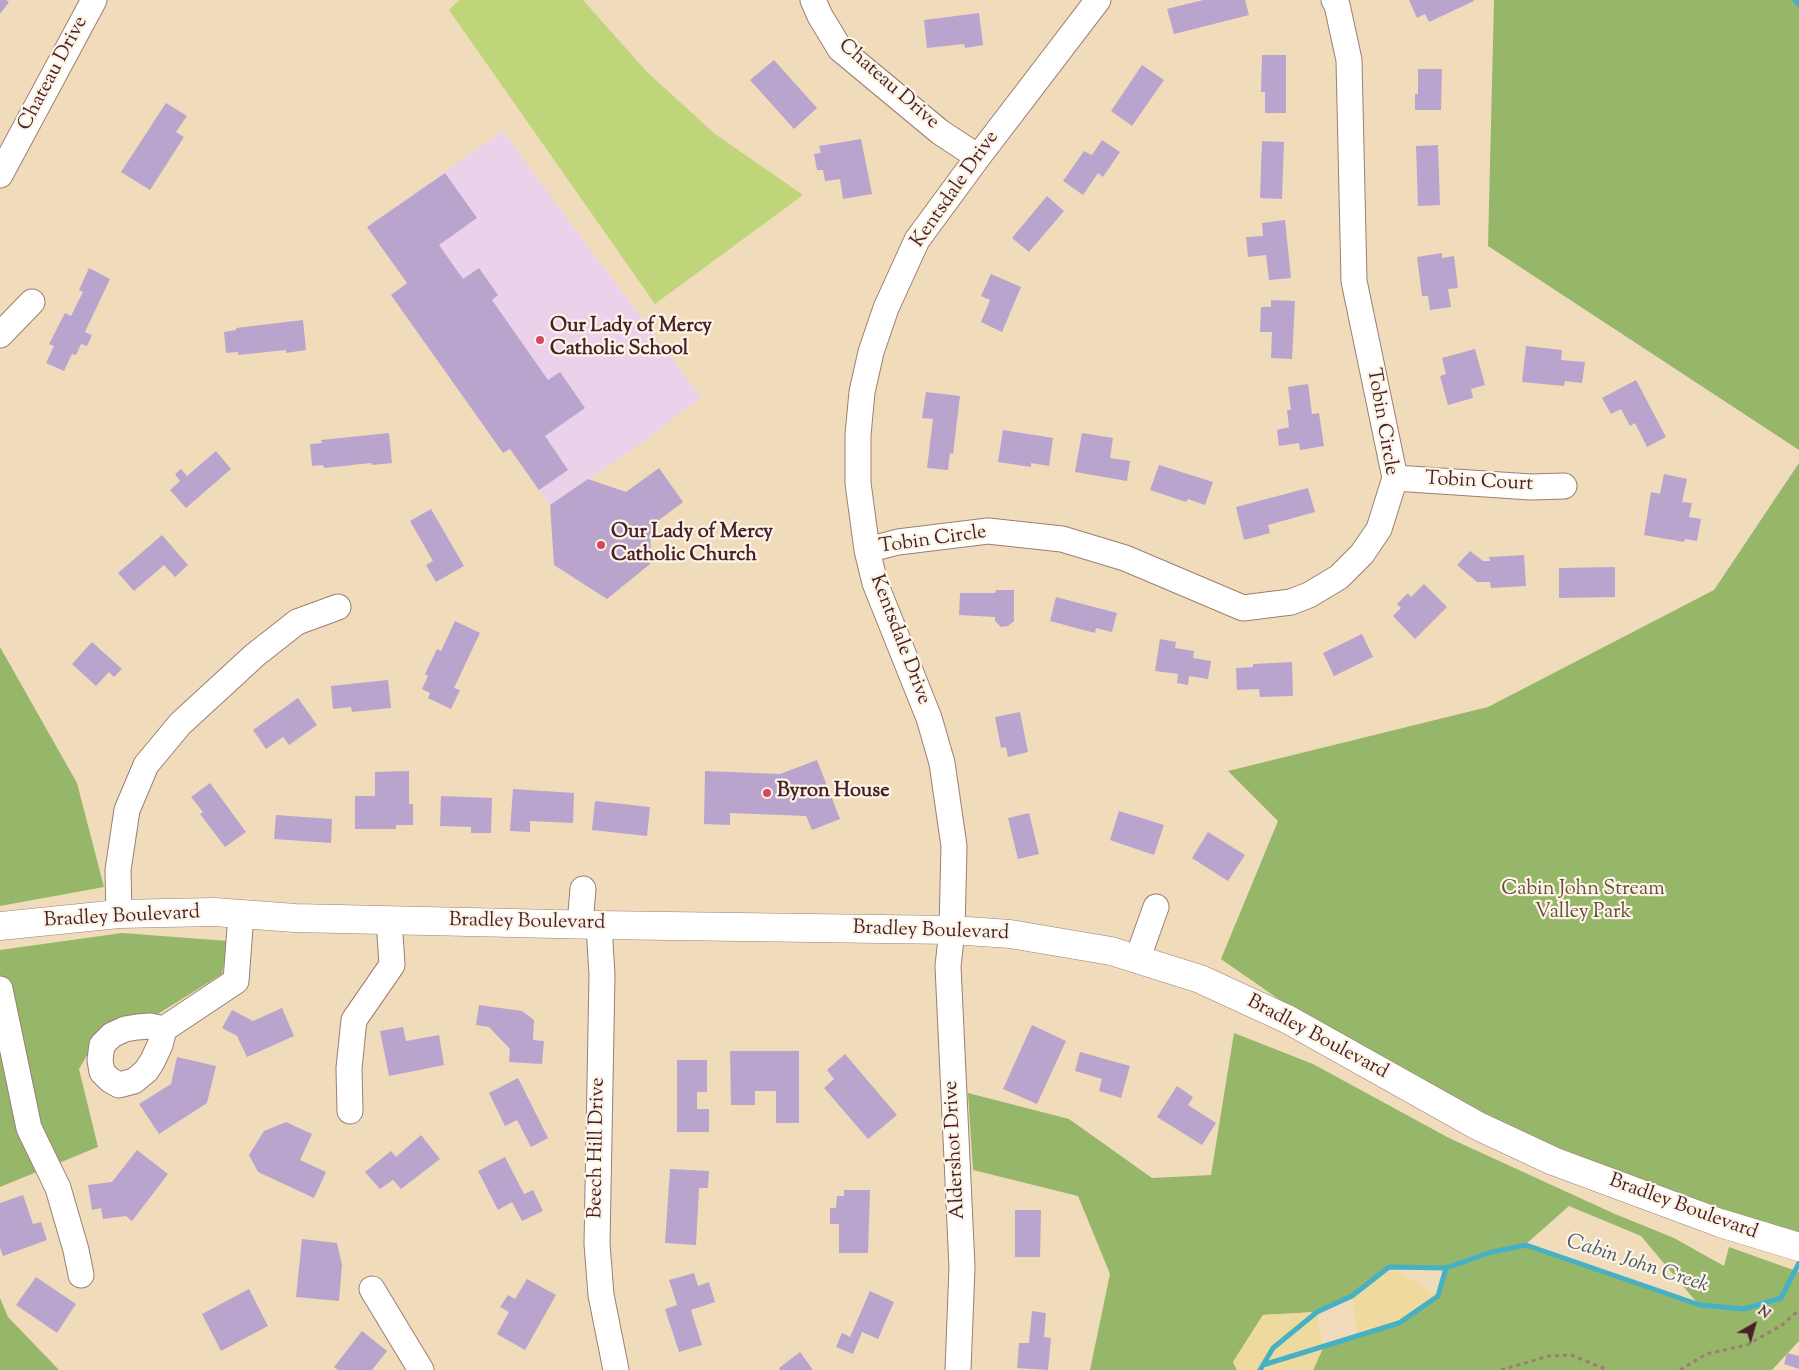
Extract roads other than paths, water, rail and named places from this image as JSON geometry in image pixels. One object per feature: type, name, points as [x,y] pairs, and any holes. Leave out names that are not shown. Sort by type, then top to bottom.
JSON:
[{"type":"main road","name":"Bradley Boulevard","points":[[0,926],[119,914],[214,912],[295,918],[589,925],[952,930],[1010,934],[1110,951],[1200,979],[1288,1019],[1478,1126],[1553,1161],[1720,1223],[1799,1247]]},
{"type":"street","name":"Chateau Drive","points":[[0,175],[94,0]]},
{"type":"street","name":"Chateau Drive","points":[[813,0],[820,16],[840,49],[940,132],[978,157]]},
{"type":"street","name":"Kentsdale Drive","points":[[952,930],[954,846],[942,763],[929,718],[875,583],[867,550],[858,483],[858,436],[862,392],[871,352],[886,308],[917,240],[1098,0]]},
{"type":"street","name":"Tobin Circle","points":[[867,550],[898,542],[988,531],[1062,539],[1124,558],[1243,608],[1291,602],[1310,595],[1340,577],[1362,554],[1379,529],[1395,478],[1354,281],[1349,60],[1337,5],[1334,0]]},
{"type":"street","points":[[0,335],[32,302]]},
{"type":"street","name":"Tobin Court","points":[[1395,478],[1531,487],[1564,486]]},
{"type":"street","points":[[119,914],[118,870],[127,810],[146,764],[180,724],[255,655],[297,622],[338,607]]},
{"type":"street","name":"Beech Hill Drive","points":[[583,889],[589,925],[602,974],[596,1244],[601,1295],[616,1370]]},
{"type":"street","points":[[1137,960],[1156,907]]},
{"type":"street","points":[[164,1029],[236,981],[241,914]]},
{"type":"street","points":[[350,1111],[349,1068],[354,1020],[392,965],[388,920]]},
{"type":"street","name":"Aldershot Drive","points":[[952,930],[948,966],[962,1268],[958,1370]]},
{"type":"street","points":[[0,989],[29,1128],[58,1188],[76,1250],[81,1275]]},
{"type":"street","points":[[372,1288],[422,1370]]},
{"type":"waterway","points":[[1795,0],[1799,5]]},
{"type":"waterway","name":"Cabin John Creek","points":[[1260,1370],[1273,1348],[1317,1312],[1352,1296],[1389,1267],[1446,1268],[1492,1252],[1526,1245],[1700,1305],[1744,1309],[1781,1298],[1799,1263]]},
{"type":"waterway","name":"Cabin John Creek","points":[[1263,1365],[1399,1323],[1438,1296],[1446,1268]]},
{"type":"place","name":"Our Lady of Mercy Catholic School","points":[[540,340]]},
{"type":"place","name":"Our Lady of Mercy Catholic Church","points":[[601,545]]},
{"type":"place","name":"Byron House","points":[[767,793]]},
{"type":"park label","name":"Cabin John Stream Valley Park","points":[[1583,902]]}]
